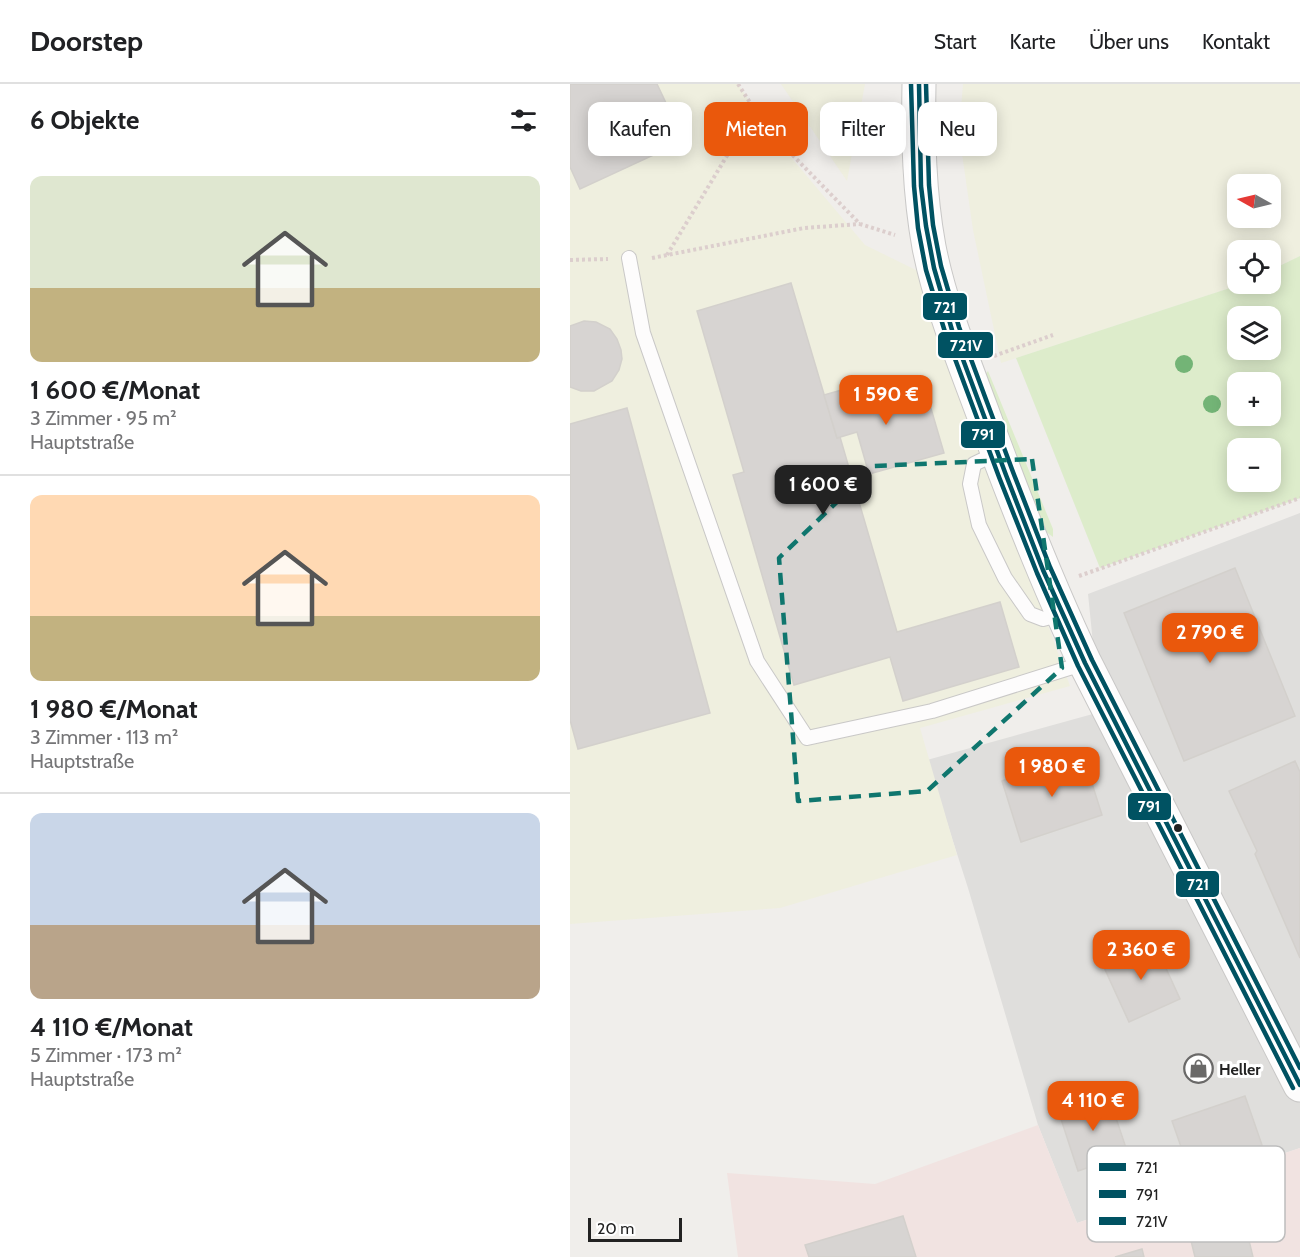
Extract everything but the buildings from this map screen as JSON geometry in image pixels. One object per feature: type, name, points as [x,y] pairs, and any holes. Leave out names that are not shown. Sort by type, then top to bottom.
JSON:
[{"type":"street","points":[[919,84],[919,176],[929,247],[943,303],[997,453],[1056,600],[1085,663],[1300,1085]]},
{"type":"lane","points":[[629,258],[643,333],[757,660],[807,738],[932,711],[1085,663]]},
{"type":"lane","points":[[997,453],[974,464],[970,484],[979,525],[1005,578],[1030,614],[1043,619],[1056,600]]},
{"type":"path","points":[[738,84],[749,102]]},
{"type":"path","points":[[667,255],[727,156]]},
{"type":"path","points":[[793,156],[860,224]]},
{"type":"path","points":[[570,260],[655,258],[804,228],[860,224],[929,247]]},
{"type":"path","points":[[990,357],[1053,335]]},
{"type":"path","points":[[1056,600],[1300,498]]},
{"type":"highlighted area","points":[[1032,459],[1062,668],[927,791],[798,801],[779,558],[874,466]]},
{"type":"shaded area","points":[[1300,513],[1300,1148],[1285,1153],[1285,1146],[1087,1146],[1087,1220],[1077,1223],[1038,1125],[968,888],[927,760],[1100,712],[1088,594]]},
{"type":"shaded area","points":[[1038,1125],[1077,1223],[1087,1220],[1087,1242],[1285,1242],[1285,1153],[1300,1148],[1300,1257],[738,1257],[727,1173],[875,1184]]},
{"type":"green space","points":[[570,84],[738,84],[750,102],[704,102],[704,156],[790,156],[865,245],[920,272],[1070,686],[920,728],[957,855],[780,908],[570,924]]},
{"type":"green space","points":[[781,84],[865,84],[862,102],[820,102],[820,141],[808,124],[808,102],[793,102]]},
{"type":"green space","points":[[963,84],[1300,84],[1300,256],[1281,265],[1281,240],[1227,240],[1227,289],[1001,363],[973,230],[962,156],[997,156],[997,102],[962,102]]},
{"type":"green space","points":[[830,156],[852,156],[847,181]]},
{"type":"green space","points":[[1300,256],[1300,498],[1100,568],[1016,358],[1227,289],[1227,294],[1281,294],[1281,265]]},
{"type":"green space","points":[[988,371],[1053,529],[1053,537],[1045,531],[984,376]]},
{"type":"transit line","name":"791","points":[[911,84],[914,186],[918,228],[926,270],[945,332],[999,477],[1037,573],[1078,666],[1293,1088]]},
{"type":"transit line","name":"721","points":[[919,84],[921,186],[934,268],[952,330],[1006,475],[1043,570],[1085,663],[1300,1085]]},
{"type":"transit line","name":"721V","points":[[926,84],[929,185],[933,225],[941,266],[959,327],[1013,472],[1050,567],[1092,660],[1300,1068]]},
{"type":"place","name":"Heller","points":[[1198,1069]]}]
